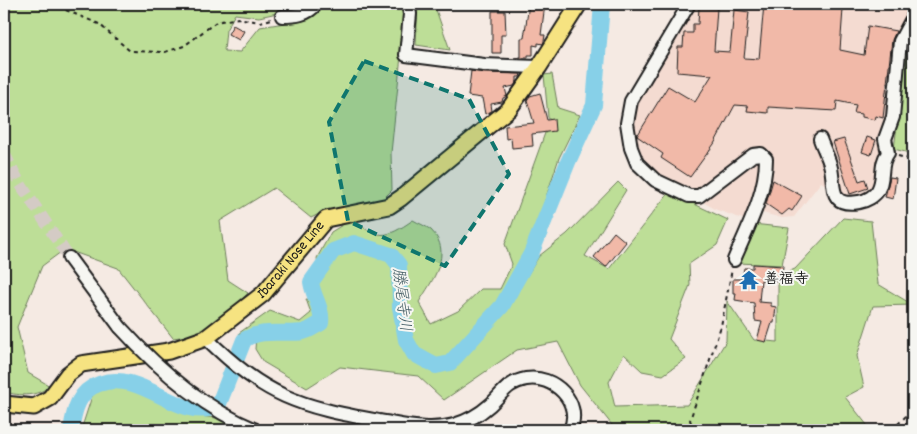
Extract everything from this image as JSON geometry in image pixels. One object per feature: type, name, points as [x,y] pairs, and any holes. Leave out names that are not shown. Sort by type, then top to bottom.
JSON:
[{"type":"main road","name":"Ibaraki Nose Line","points":[[4,404],[34,407],[50,398],[68,374],[81,364],[169,351],[211,342],[235,317],[262,294],[326,219],[389,206],[509,109],[539,67],[579,4]]},
{"type":"street","points":[[282,16],[298,16],[312,10],[316,4]]},
{"type":"street","points":[[408,4],[410,14],[406,55],[484,65],[539,67]]},
{"type":"street","points":[[689,4],[631,101],[627,123],[631,148],[637,163],[655,180],[689,196],[699,196],[754,155],[761,154],[766,159],[766,168],[755,212],[734,260]]},
{"type":"street","points":[[820,138],[831,167],[833,193],[837,198],[846,202],[868,199],[878,190],[884,158],[888,153],[885,139],[894,117],[900,41],[913,17]]},
{"type":"street","points":[[69,258],[120,327],[149,359],[176,382],[214,408],[256,430]]},
{"type":"street","points":[[211,342],[239,369],[291,400],[313,408],[432,428],[454,425],[473,418],[514,382],[540,378],[554,383],[563,392],[570,404],[573,418],[570,430]]},
{"type":"path","points":[[51,4],[99,24],[130,52],[165,52],[184,46],[216,22],[238,18],[260,22],[282,16]]},
{"type":"path","points":[[888,153],[913,160]]},
{"type":"path","points":[[694,430],[690,420],[721,326],[734,260]]},
{"type":"path","points":[[892,430],[913,409]]},
{"type":"highlighted area","points":[[364,61],[469,99],[509,174],[445,266],[348,221],[329,122]]},
{"type":"shaded area","points":[[708,4],[913,4],[876,185],[866,197],[842,195],[821,182],[794,217],[782,218],[751,210],[748,221],[717,210],[670,184],[652,170],[640,156],[634,138],[633,119],[636,106],[695,6]]},
{"type":"green space","points":[[4,4],[294,4],[300,8],[259,17],[235,14],[226,30],[224,51],[240,52],[260,27],[297,21],[315,14],[322,4],[403,4],[405,16],[391,153],[392,190],[377,205],[327,210],[311,218],[274,188],[220,221],[228,280],[248,293],[209,333],[173,338],[118,268],[65,249],[42,266],[17,327],[28,373],[50,386],[45,390],[28,395],[4,392]]},
{"type":"green space","points":[[418,4],[434,4],[450,50],[416,45]]},
{"type":"green space","points":[[913,35],[913,154],[894,149],[907,47]]},
{"type":"green space","points":[[552,74],[558,108],[580,115],[559,158],[528,251],[500,304],[450,359],[437,362],[427,360],[414,349],[405,329],[402,307],[403,270],[396,256],[382,249],[352,243],[340,246],[328,254],[318,265],[317,258],[331,232],[352,219],[376,234],[389,234],[413,220],[431,230],[438,239],[441,248],[441,257],[435,276],[419,302],[431,324],[458,311],[481,289],[500,289],[512,264],[505,244],[545,133],[553,126],[548,117],[544,75]]},
{"type":"green space","points":[[618,182],[626,190],[585,256],[609,269],[669,192],[728,220],[717,245],[689,264],[690,285],[669,339],[686,359],[663,375],[642,371],[624,354],[609,382],[615,407],[687,405],[726,341],[727,301],[754,340],[778,342],[778,276],[795,269],[843,218],[871,221],[878,284],[913,305],[873,306],[857,356],[864,387],[845,397],[871,430],[616,430],[580,385],[558,342],[517,350],[444,400],[418,376],[340,367],[307,388],[263,362],[255,349],[256,337],[304,336],[323,327],[326,313],[315,282],[335,254],[355,248],[388,258],[395,267],[401,341],[410,357],[434,370],[452,367],[505,312],[539,256],[567,234]]},
{"type":"green space","points":[[753,224],[789,228],[782,265],[738,263]]},
{"type":"green space","points":[[306,299],[312,300],[319,313],[317,321],[310,325],[294,329],[258,330],[242,337],[239,333],[270,311],[300,322],[311,313]]},
{"type":"green space","points":[[126,385],[190,415],[217,418],[242,430],[81,430],[94,390],[108,386]]},
{"type":"building","points":[[529,4],[545,4],[541,35],[545,35],[544,41],[543,44],[538,43],[538,46],[533,45],[533,55],[528,55],[528,58],[514,58],[521,57],[521,38],[524,38]]},
{"type":"building","points":[[764,4],[840,4],[839,9],[843,9],[840,50],[864,55],[868,26],[896,31],[892,40],[883,118],[876,116],[875,120],[862,117],[862,114],[854,113],[856,105],[837,101],[836,111],[768,107],[768,113],[747,111],[748,106],[735,105],[714,144],[690,177],[661,158],[663,154],[637,136],[668,86],[695,102],[712,75],[677,72],[678,47],[683,47],[684,33],[693,33],[693,24],[698,24],[699,7],[717,8],[714,51],[730,52],[734,10],[749,12],[744,58],[759,59]]},
{"type":"building","points":[[492,11],[505,11],[506,35],[501,35],[501,53],[492,53]]},
{"type":"building","points":[[233,25],[244,31],[239,40],[228,34]]},
{"type":"building","points":[[471,71],[521,74],[520,77],[517,77],[514,86],[505,88],[507,96],[503,98],[502,102],[491,104],[492,111],[485,114],[482,98],[468,96]]},
{"type":"building","points":[[540,93],[547,120],[554,119],[555,131],[532,134],[533,146],[512,148],[511,138],[506,139],[505,126],[534,123],[527,100],[530,96]]},
{"type":"building","points":[[867,137],[876,140],[871,155],[862,152]]},
{"type":"building","points":[[844,139],[859,181],[865,179],[868,188],[850,194],[833,142]]},
{"type":"building","points":[[890,177],[896,178],[893,199],[885,197]]},
{"type":"building","points":[[773,180],[802,196],[792,211],[789,209],[782,215],[766,204]]},
{"type":"building","points":[[614,232],[626,242],[606,267],[594,257]]},
{"type":"building","points":[[753,264],[783,266],[781,282],[761,280],[759,302],[771,303],[771,306],[776,307],[774,323],[772,323],[766,342],[757,340],[762,322],[755,321],[754,303],[735,300],[736,293],[733,293],[733,279],[742,279],[744,268],[753,268]]},
{"type":"waterway","name":"勝尾寺川","points":[[71,430],[78,402],[86,391],[99,384],[115,381],[131,383],[189,408],[203,410],[218,406],[244,340],[251,336],[265,333],[303,332],[321,323],[321,312],[311,282],[333,251],[354,243],[391,255],[399,265],[400,307],[406,340],[414,354],[436,366],[450,363],[502,306],[531,254],[568,162],[594,105],[602,4]]},
{"type":"tunnel","points":[[4,153],[19,182],[69,258]]},
{"type":"place","name":"善福寺","points":[[749,280]]}]
